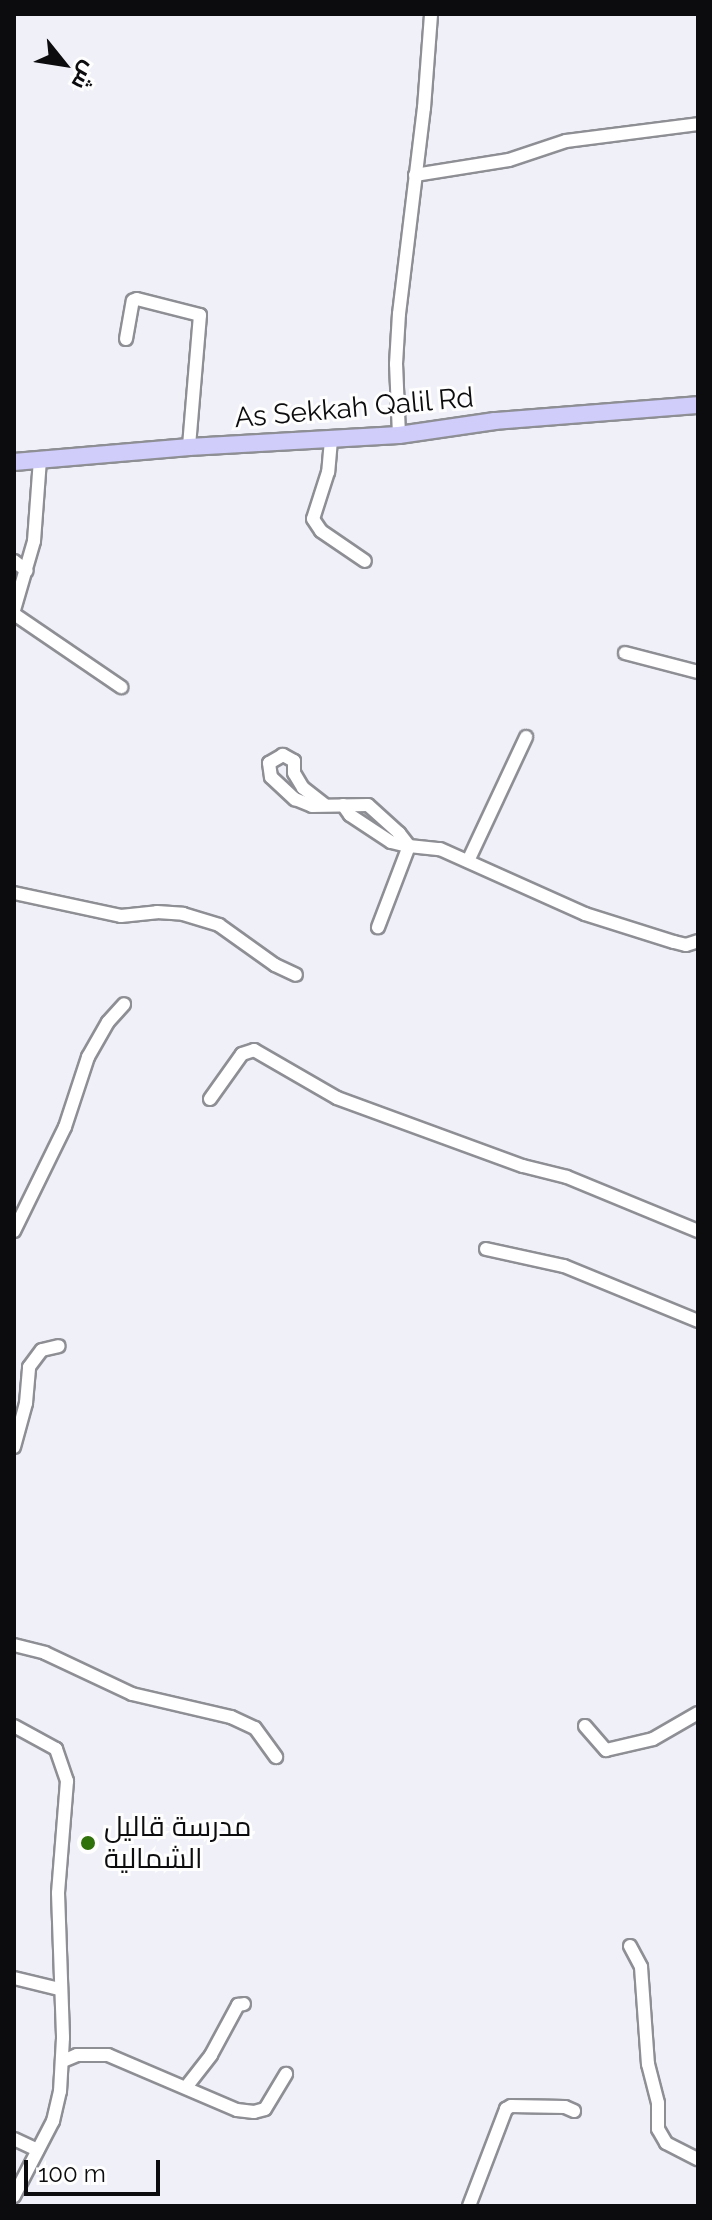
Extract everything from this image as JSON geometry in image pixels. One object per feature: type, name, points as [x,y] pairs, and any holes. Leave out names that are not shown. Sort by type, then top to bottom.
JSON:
[{"type":"main road","name":"As Sekkah Qalil Rd","points":[[14,462],[189,447],[399,435],[495,421],[698,405]]},
{"type":"street","points":[[399,435],[396,364],[399,314],[431,14]]},
{"type":"street","points":[[415,175],[509,160],[566,141],[698,124]]},
{"type":"street","points":[[126,339],[133,301],[137,299],[200,315],[189,447]]},
{"type":"street","points":[[331,440],[328,472],[313,519],[321,531],[365,561]]},
{"type":"street","points":[[40,460],[34,541],[14,612],[121,687]]},
{"type":"street","points":[[14,561],[27,571]]},
{"type":"street","points":[[625,653],[698,672]]},
{"type":"street","points":[[468,861],[526,737]]},
{"type":"street","points":[[325,805],[303,788],[294,773],[294,761],[283,755],[269,763],[271,777],[295,799],[312,806],[368,805],[409,846]]},
{"type":"street","points":[[343,805],[350,815],[391,842],[440,849],[585,914],[686,945],[698,941]]},
{"type":"street","points":[[367,826],[368,805]]},
{"type":"street","points":[[378,927],[409,846]]},
{"type":"street","points":[[14,893],[121,916],[157,912],[183,914],[219,925],[275,965],[296,975]]},
{"type":"street","points":[[14,1231],[65,1127],[88,1057],[108,1022],[124,1004]]},
{"type":"street","points":[[210,1099],[242,1054],[254,1050],[337,1098],[523,1166],[567,1177],[698,1231]]},
{"type":"street","points":[[486,1249],[564,1266],[698,1321]]},
{"type":"street","points":[[14,1447],[18,1412],[29,1367],[42,1350],[59,1346]]},
{"type":"street","points":[[14,1645],[45,1653],[132,1694],[231,1717],[255,1728],[276,1757]]},
{"type":"street","points":[[585,1726],[606,1750],[653,1739],[698,1713]]},
{"type":"street","points":[[14,1726],[56,1749],[67,1774],[59,1848],[59,1989],[63,2061],[57,2108],[38,2150],[18,2178],[14,2196]]},
{"type":"street","points":[[630,1946],[641,1967],[648,2064],[658,2103],[658,2129],[666,2143],[698,2159]]},
{"type":"street","points":[[14,1978],[59,1989]]},
{"type":"street","points":[[187,2086],[211,2055],[238,2005],[244,2004]]},
{"type":"street","points":[[63,2061],[77,2055],[108,2055],[187,2086],[237,2110],[260,2111],[286,2074]]},
{"type":"street","points":[[469,2206],[506,2109],[511,2106],[565,2107],[574,2111]]},
{"type":"street","points":[[14,2139],[38,2150]]},
{"type":"place","name":"مدرسة قاليل الشمالية","points":[[88,1843]]}]
